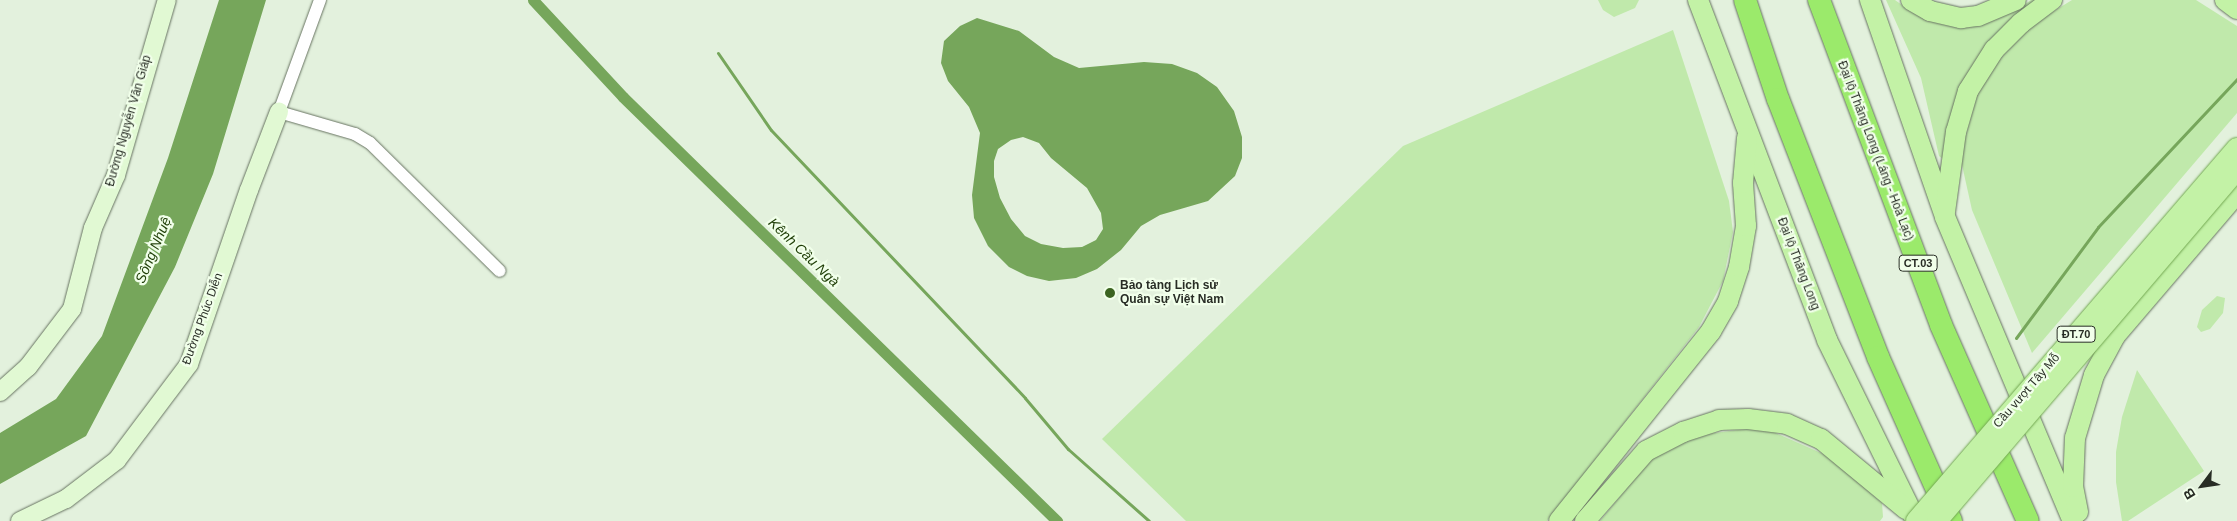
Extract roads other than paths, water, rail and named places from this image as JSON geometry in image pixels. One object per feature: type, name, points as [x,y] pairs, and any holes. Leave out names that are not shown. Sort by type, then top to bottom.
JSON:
[{"type":"highway","points":[[1745,0],[1778,99],[1875,347],[1951,521]]},
{"type":"highway","name":"Đại lộ Thăng Long (Láng - Hoà Lạc)","points":[[1820,0],[1941,325],[2028,521]]},
{"type":"main road","name":"Đại lộ Thăng Long","points":[[1698,0],[1827,340],[1915,518]]},
{"type":"main road","points":[[1870,0],[1945,216],[2073,521]]},
{"type":"main road","points":[[1911,0],[1930,11],[1961,18],[1985,14],[2016,0]]},
{"type":"main road","points":[[1945,216],[1956,132],[1968,91],[1999,46],[2052,0]]},
{"type":"main road","points":[[2224,0],[2237,9]]},
{"type":"main road","points":[[1559,521],[1711,331],[1728,301],[1739,267],[1746,226],[1743,183],[1747,133]]},
{"type":"main road","name":"Cầu vượt Tây Mỗ","points":[[1915,518],[2237,148]]},
{"type":"main road","name":"Cầu vượt Tây Mỗ","points":[[1937,521],[2237,170]]},
{"type":"main road","points":[[2080,521],[2074,486],[2075,438],[2094,375],[2115,336],[2237,193]]},
{"type":"main road","points":[[1585,521],[1646,451],[1701,426],[1719,420],[1748,420],[1787,424],[1821,439],[1915,518]]},
{"type":"street","name":"Đường Nguyễn Văn Giáp","points":[[0,392],[28,367],[72,309],[93,228],[116,175],[166,0]]},
{"type":"street","points":[[320,0],[279,112],[355,134],[370,143],[500,271]]},
{"type":"street","name":"Đường Phúc Diễn","points":[[20,521],[66,499],[116,460],[188,364],[249,190],[279,112]]},
{"type":"water","name":"Sông Nhuệ","points":[[219,0],[266,0],[213,174],[175,267],[86,436],[0,484],[0,433],[56,399],[102,336],[168,158]]},
{"type":"water","points":[[977,18],[1019,31],[1054,57],[1079,68],[1144,62],[1172,64],[1197,73],[1217,87],[1234,111],[1242,137],[1242,158],[1235,176],[1208,201],[1160,215],[1141,226],[1121,250],[1097,269],[1076,278],[1049,281],[1027,276],[1009,267],[988,246],[974,218],[972,195],[980,133],[969,107],[948,81],[941,63],[944,41],[960,26]],"holes":[[[1023,137],[1039,143],[1051,158],[1087,188],[1101,213],[1103,229],[1096,240],[1082,247],[1063,248],[1041,244],[1025,236],[1011,219],[1000,198],[994,177],[994,161],[998,149],[1011,140]]]},
{"type":"waterway","name":"Kênh Cầu Ngà","points":[[533,0],[623,97],[1057,521]]},
{"type":"waterway","points":[[718,53],[771,130],[1025,398],[1068,449],[1149,521]]},
{"type":"waterway","points":[[2016,338],[2098,227],[2237,79]]},
{"type":"place","name":"Bảo tàng Lịch sử Quân sự Việt Nam","points":[[1110,293]]}]
